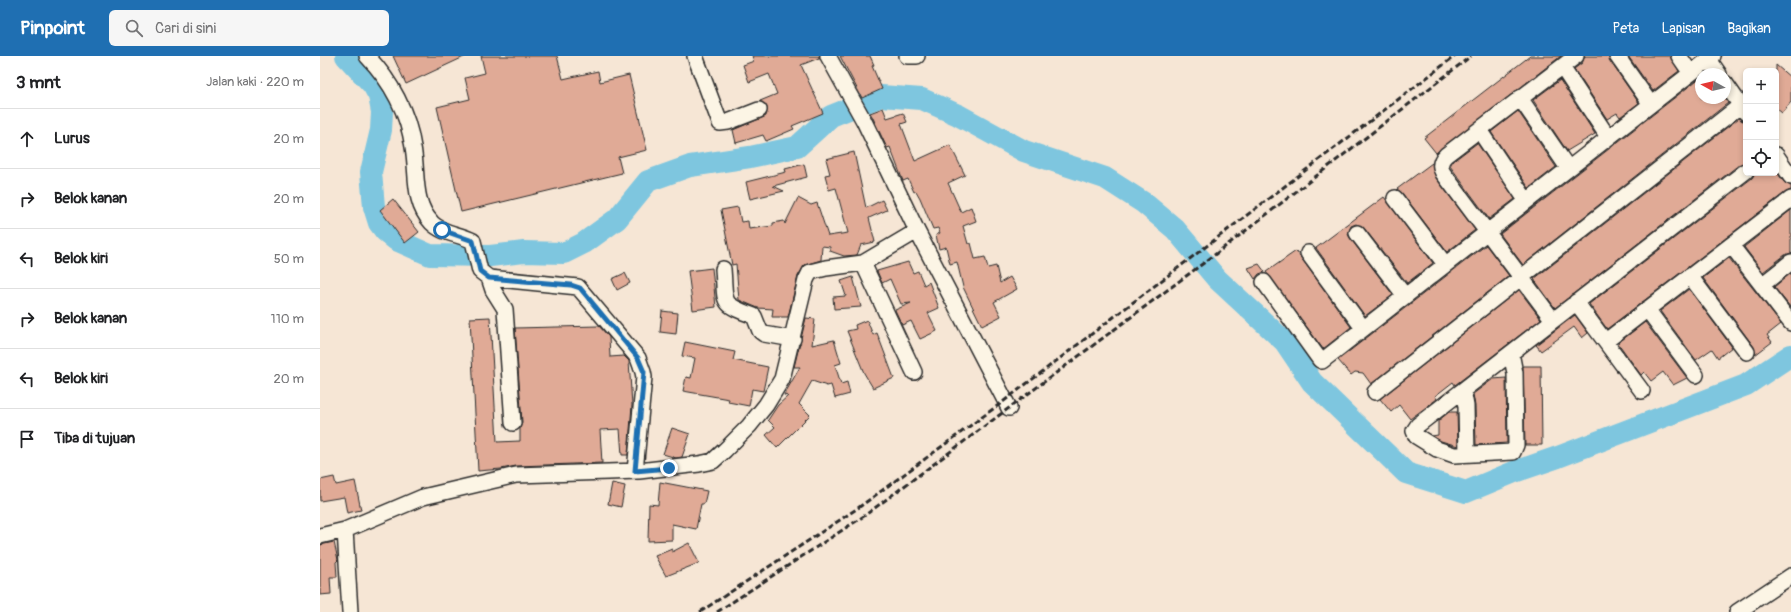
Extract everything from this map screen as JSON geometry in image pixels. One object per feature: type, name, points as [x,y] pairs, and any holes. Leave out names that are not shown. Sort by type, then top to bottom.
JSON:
[{"type":"street","points":[[367,56],[380,70],[397,98],[408,124],[414,148],[418,202],[422,212],[437,227],[472,240],[476,245],[484,275],[503,304],[506,314],[513,423]]},
{"type":"street","points":[[695,56],[720,123],[728,122],[759,110]]},
{"type":"street","points":[[828,56],[864,121],[917,231],[1009,408]]},
{"type":"street","points":[[907,56],[917,56]]},
{"type":"street","points":[[1553,320],[1486,232],[1441,168],[1443,158],[1576,56]]},
{"type":"street","points":[[1618,56],[1650,103]]},
{"type":"street","points":[[1679,56],[1701,61],[1711,68]]},
{"type":"street","points":[[1264,282],[1322,361],[1608,137],[1701,61]]},
{"type":"street","points":[[1562,67],[1608,137]]},
{"type":"street","points":[[1375,392],[1521,278],[1743,109],[1731,92]]},
{"type":"street","points":[[1520,98],[1568,168]]},
{"type":"street","points":[[1479,130],[1526,200]]},
{"type":"street","points":[[1511,353],[1515,373],[1515,449],[1508,453],[1445,454],[1416,436],[1414,430],[1418,425],[1743,173]]},
{"type":"street","points":[[1395,198],[1446,264]]},
{"type":"street","points":[[1606,341],[1791,199]]},
{"type":"street","points":[[320,536],[345,530],[423,497],[481,482],[516,475],[637,471],[669,468],[713,461],[766,405],[782,379],[793,339],[806,280],[810,272],[826,268],[864,264],[917,231]]},
{"type":"street","points":[[1357,233],[1405,296]]},
{"type":"street","points":[[1731,245],[1791,323]]},
{"type":"street","points":[[1308,253],[1364,328]]},
{"type":"street","points":[[1762,285],[1791,262]]},
{"type":"street","points":[[864,264],[914,372]]},
{"type":"street","points":[[723,269],[725,298],[729,306],[754,316],[760,331],[764,334],[793,339]]},
{"type":"street","points":[[484,275],[578,287],[638,358],[644,372],[644,377],[637,471]]},
{"type":"street","points":[[1690,276],[1747,352]]},
{"type":"street","points":[[1576,302],[1642,391]]},
{"type":"street","points":[[1647,309],[1696,375]]},
{"type":"street","points":[[1463,390],[1466,406],[1467,454]]},
{"type":"street","points":[[345,530],[350,612]]},
{"type":"street","points":[[1737,612],[1791,576]]},
{"type":"building","points":[[393,56],[466,56],[406,84]]},
{"type":"building","points":[[481,56],[557,56],[563,79],[598,71],[600,82],[629,75],[647,150],[618,157],[622,173],[461,212],[437,107],[470,99],[465,78],[485,73]]},
{"type":"building","points":[[752,56],[819,56],[819,58],[801,65],[823,113],[792,126],[794,129],[766,141],[763,135],[736,143],[733,130],[766,116],[767,107],[760,101],[777,94],[769,74],[749,82],[743,65],[754,61]]},
{"type":"building","points":[[840,56],[870,56],[874,65],[872,66],[882,89],[862,98]]},
{"type":"building","points":[[1530,56],[1561,56],[1436,153],[1424,138]]},
{"type":"building","points":[[1585,56],[1608,56],[1639,103],[1620,117],[1617,113],[1607,119],[1574,69],[1582,63]]},
{"type":"building","points":[[1628,56],[1670,56],[1679,71],[1653,91]]},
{"type":"building","points":[[1776,65],[1791,78],[1791,102],[1782,113],[1779,110],[1779,68],[1776,68]]},
{"type":"building","points":[[1560,80],[1595,134],[1567,151],[1533,100]]},
{"type":"building","points":[[1695,82],[1695,104],[1727,104],[1523,265],[1500,234]]},
{"type":"building","points":[[883,108],[887,118],[903,113],[907,122],[901,124],[915,161],[950,145],[965,175],[948,183],[961,212],[971,207],[976,221],[963,226],[968,244],[971,243],[975,259],[985,257],[988,268],[996,266],[1000,283],[1010,277],[1017,289],[994,302],[1001,316],[982,326],[963,287],[957,262],[950,264],[946,247],[939,249],[936,235],[940,233],[938,228],[933,229],[920,198],[916,191],[914,192],[908,179],[903,181],[890,147],[887,148],[870,113]]},
{"type":"building","points":[[1518,111],[1556,167],[1529,188],[1491,132]]},
{"type":"building","points":[[1739,118],[1743,120],[1743,163],[1555,308],[1534,279]]},
{"type":"building","points":[[1477,143],[1515,199],[1489,219],[1450,166],[1452,162]]},
{"type":"building","points":[[854,152],[866,208],[882,200],[887,210],[869,218],[875,242],[861,245],[857,255],[844,256],[830,251],[830,247],[822,246],[821,260],[805,265],[798,276],[788,317],[772,317],[773,309],[758,308],[739,300],[736,264],[732,265],[721,210],[738,207],[741,222],[748,221],[749,229],[773,226],[773,223],[784,221],[785,224],[798,198],[811,205],[817,203],[828,236],[848,233],[836,188],[829,190],[825,175],[830,174],[826,159]]},
{"type":"building","points":[[1432,163],[1436,178],[1475,230],[1447,252],[1402,193],[1397,189]]},
{"type":"building","points":[[804,164],[807,177],[773,186],[784,191],[750,199],[746,182],[786,172],[785,169]]},
{"type":"building","points":[[1779,175],[1784,182],[1791,186],[1791,190],[1786,192],[1607,329],[1589,304],[1753,176]]},
{"type":"building","points":[[1384,197],[1433,263],[1407,283],[1364,228],[1356,224],[1351,226],[1348,234],[1350,238],[1393,295],[1365,316],[1316,248]]},
{"type":"building","points":[[393,199],[419,232],[405,243],[380,210]]},
{"type":"building","points":[[1791,210],[1791,253],[1785,255],[1763,272],[1744,247]]},
{"type":"building","points":[[1486,245],[1509,276],[1371,384],[1363,373],[1355,372],[1351,375],[1338,360]]},
{"type":"building","points":[[1296,251],[1351,327],[1323,349],[1266,272]]},
{"type":"building","points":[[1729,258],[1781,324],[1767,335],[1772,342],[1755,355],[1754,347],[1703,278]]},
{"type":"building","points":[[908,262],[913,273],[918,271],[924,285],[929,282],[939,308],[928,313],[937,331],[920,339],[911,321],[902,325],[895,310],[911,303],[901,304],[890,279],[882,283],[877,271]]},
{"type":"building","points":[[1259,264],[1265,272],[1259,274],[1255,279],[1248,268]]},
{"type":"building","points":[[712,268],[716,307],[693,310],[688,271]]},
{"type":"building","points":[[625,273],[630,283],[617,290],[612,279]]},
{"type":"building","points":[[1791,273],[1791,308],[1774,287]]},
{"type":"building","points":[[853,277],[861,307],[834,309],[833,297],[846,296],[841,281]]},
{"type":"building","points":[[1689,289],[1732,347],[1718,358],[1712,349],[1696,360],[1660,311]]},
{"type":"building","points":[[1519,290],[1541,319],[1455,385],[1453,382],[1435,396],[1437,399],[1410,419],[1399,405],[1391,412],[1380,399]]},
{"type":"building","points":[[662,311],[678,313],[676,334],[660,332]]},
{"type":"building","points":[[1575,315],[1588,333],[1582,338],[1574,327],[1541,351],[1536,345]]},
{"type":"building","points":[[490,317],[497,442],[520,441],[520,429],[522,422],[515,328],[599,326],[609,337],[610,357],[624,356],[629,361],[632,405],[628,455],[622,455],[620,429],[600,430],[602,463],[516,466],[478,471],[470,318]]},
{"type":"building","points":[[806,318],[815,319],[812,345],[834,340],[841,363],[835,365],[841,384],[847,382],[850,394],[835,398],[831,385],[827,386],[812,381],[799,404],[810,415],[777,448],[766,435],[775,427],[768,420],[778,405],[788,396],[784,395],[800,367],[794,367]]},
{"type":"building","points":[[867,320],[873,335],[877,333],[894,378],[873,388],[864,373],[847,331],[856,329],[855,325]]},
{"type":"building","points":[[1645,322],[1687,378],[1673,385],[1663,372],[1651,381],[1644,372],[1641,375],[1618,343]]},
{"type":"building","points":[[685,342],[735,352],[733,360],[768,367],[763,391],[752,389],[749,406],[728,402],[729,399],[683,391],[686,377],[691,378],[695,358],[682,356]]},
{"type":"building","points":[[1523,366],[1541,366],[1542,445],[1525,445]]},
{"type":"building","points":[[1506,378],[1507,443],[1476,445],[1475,406],[1473,394],[1493,379]]},
{"type":"building","points":[[1449,412],[1457,412],[1458,446],[1441,441],[1432,436],[1438,435],[1438,421]]},
{"type":"building","points":[[672,428],[690,434],[682,457],[676,458],[663,454]]},
{"type":"building","points":[[334,477],[336,485],[355,481],[361,510],[347,513],[344,497],[320,501],[320,480]]},
{"type":"building","points":[[660,482],[707,491],[704,504],[701,504],[696,529],[672,524],[672,540],[648,541],[649,504],[658,505]]},
{"type":"building","points":[[612,483],[625,486],[621,507],[608,504]]},
{"type":"building","points":[[334,542],[338,560],[336,562],[337,577],[330,577],[331,594],[320,595],[320,545]]},
{"type":"building","points":[[689,543],[699,563],[666,576],[655,556],[672,549],[672,552]]},
{"type":"waterway","points":[[346,56],[373,85],[379,96],[382,112],[381,130],[371,172],[374,207],[379,223],[385,231],[396,240],[430,255],[490,256],[524,252],[564,253],[584,243],[617,219],[648,181],[690,166],[750,157],[797,147],[831,116],[881,96],[922,99],[958,115],[1024,151],[1105,178],[1144,203],[1175,229],[1217,279],[1285,342],[1312,382],[1406,473],[1466,492],[1514,472],[1558,457],[1746,385],[1791,355]]},
{"type":"railway","points":[[700,612],[858,508],[1004,401],[1455,56]]},
{"type":"railway","points":[[717,612],[864,516],[1213,256],[1471,56]]},
{"type":"route","points":[[442,230],[473,241],[476,245],[480,271],[489,278],[571,285],[580,288],[638,358],[644,372],[635,471],[639,472],[669,468]]}]
